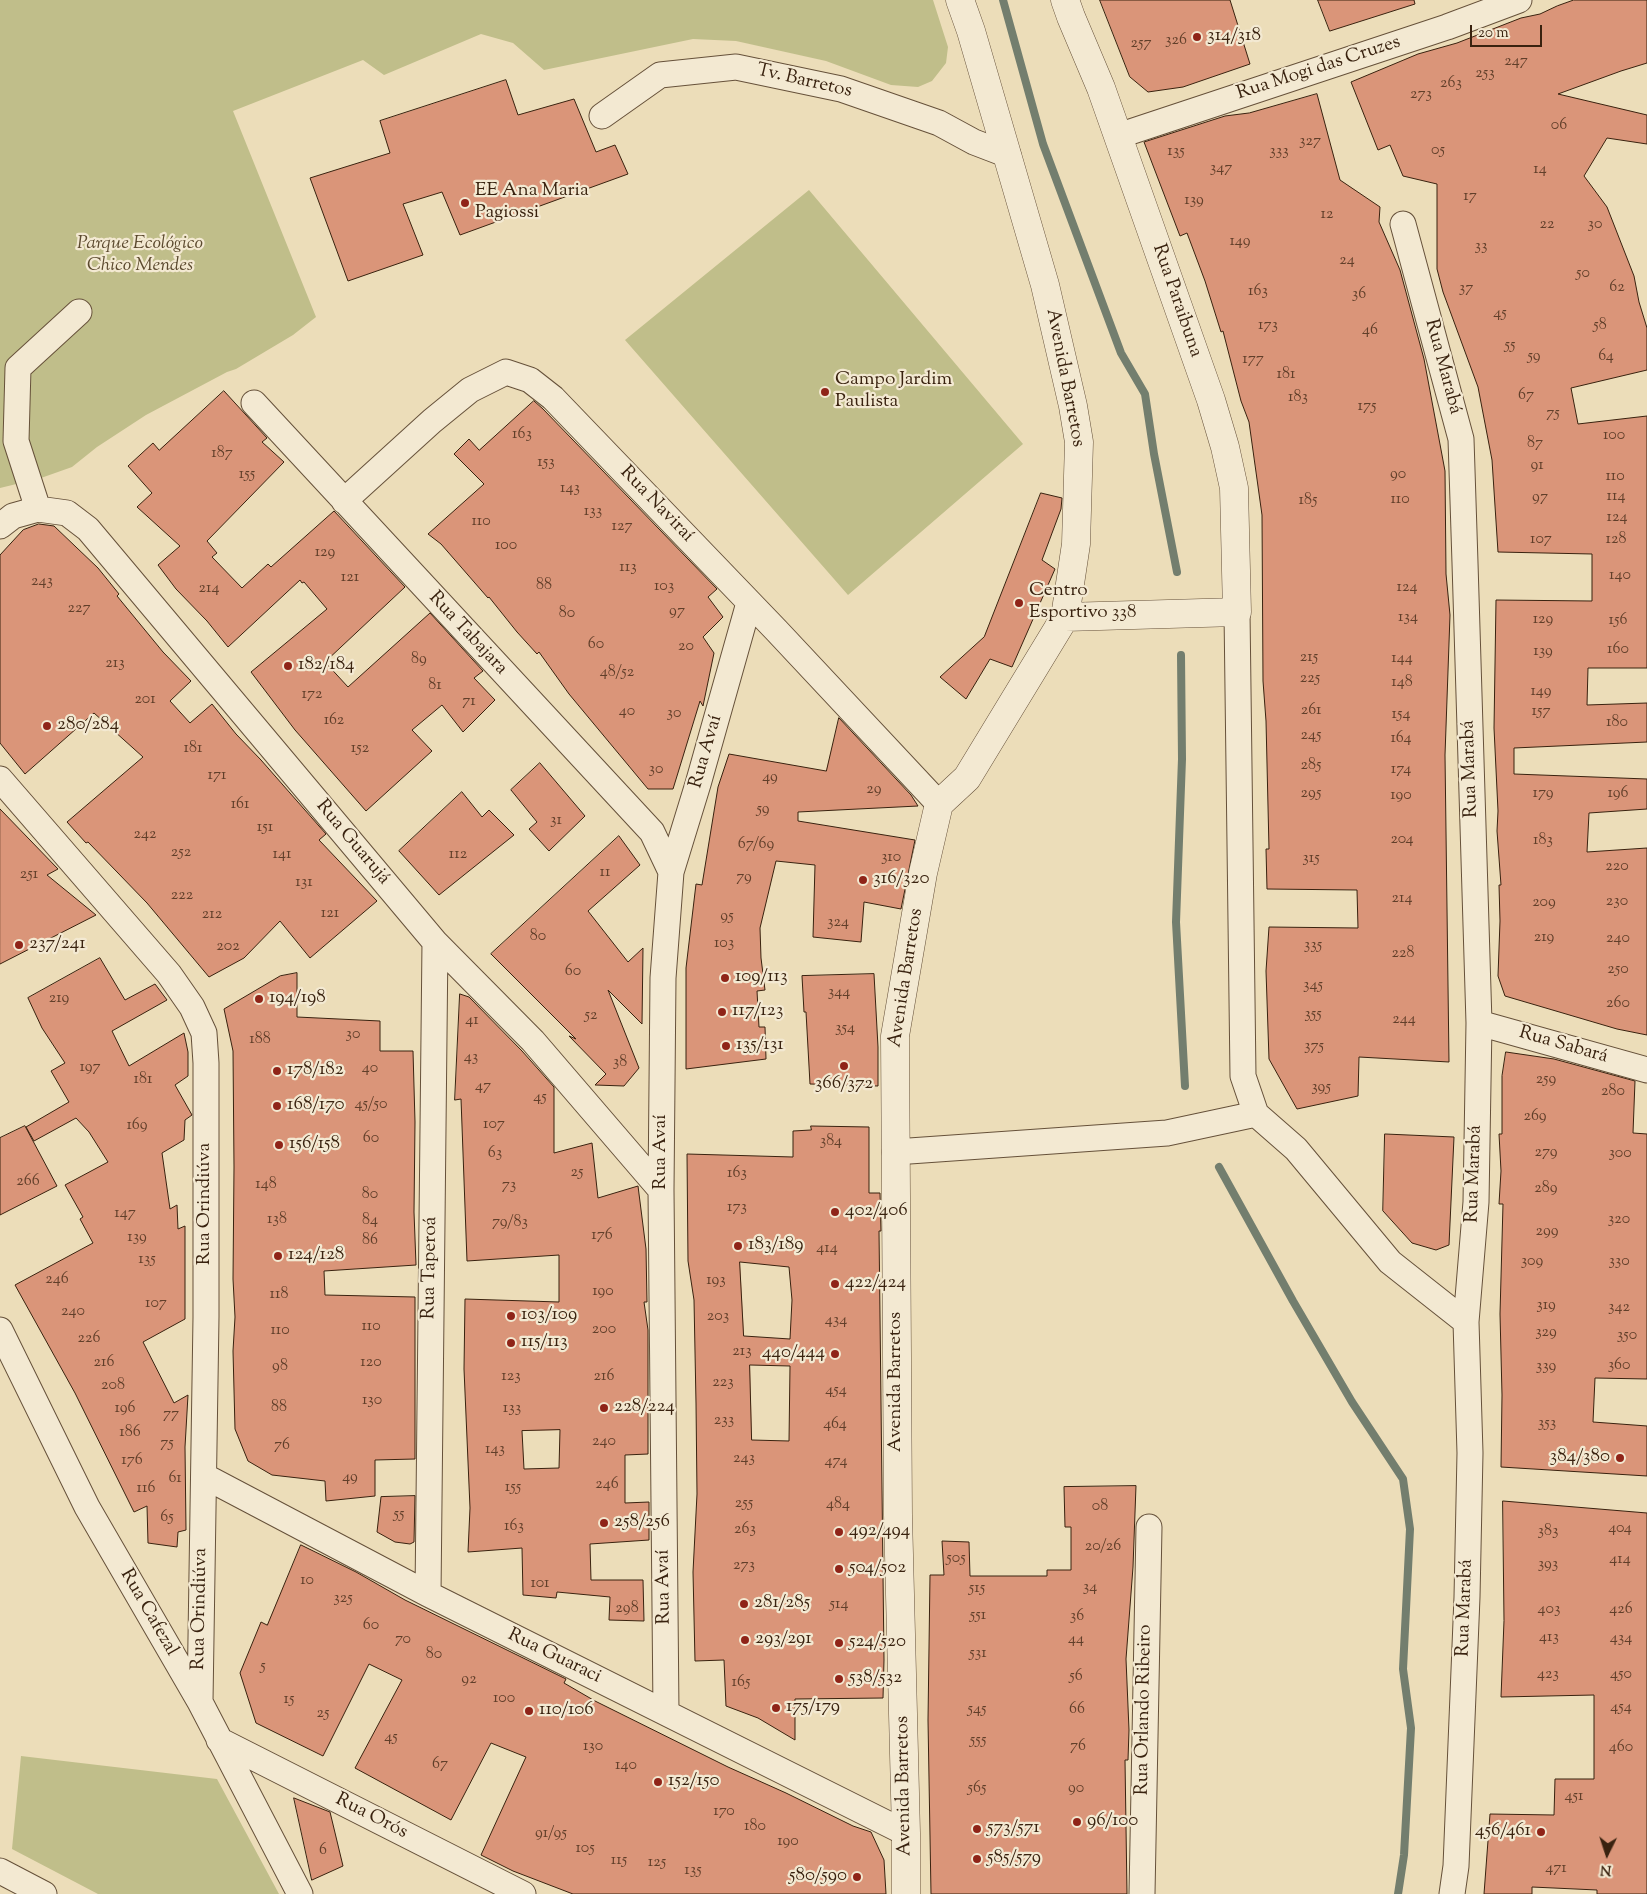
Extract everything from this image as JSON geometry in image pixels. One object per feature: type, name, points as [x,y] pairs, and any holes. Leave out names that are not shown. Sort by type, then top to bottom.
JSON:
[{"type":"street","name":"Avenida Barretos","points":[[906,1894],[898,1515],[895,1036],[923,874],[939,804],[967,778],[1065,617],[1076,544],[1079,442],[1073,406],[1045,284],[971,31],[960,0]]},
{"type":"street","name":"Rua Paraibuna","points":[[1065,0],[1070,17],[1101,88],[1211,400],[1225,447],[1234,488],[1237,612]]},
{"type":"street","name":"Rua Mogi das Cruzes","points":[[1118,136],[1447,27],[1519,0]]},
{"type":"street","name":"Tv. Barretos","points":[[602,116],[660,75],[736,67],[841,89],[939,123],[974,142],[1008,155]]},
{"type":"street","name":"Rua Marabá","points":[[1403,224],[1461,439],[1479,1023],[1476,1202],[1466,1322],[1470,1453],[1467,1597],[1456,1866],[1452,1894]]},
{"type":"street","points":[[0,526],[13,516],[38,509],[16,441],[18,368],[79,312]]},
{"type":"street","name":"Rua Naviraí","points":[[344,501],[432,421],[470,390],[506,372],[530,380],[553,398],[939,804]]},
{"type":"street","name":"Rua Tabajara","points":[[254,403],[652,832],[671,872]]},
{"type":"street","name":"Rua Guarujá","points":[[38,509],[67,513],[88,529],[435,942],[533,1041],[661,1190]]},
{"type":"street","name":"Rua Avaí","points":[[666,1712],[661,1190],[663,978],[671,872],[749,603]]},
{"type":"street","points":[[1065,617],[1237,612],[1243,1076],[1256,1114],[1296,1148],[1390,1262],[1466,1322]]},
{"type":"street","name":"Rua Orindiúva","points":[[0,779],[169,974],[192,1007],[204,1033],[206,1063],[204,1476],[200,1702]]},
{"type":"street","name":"Rua Taperoá","points":[[428,1594],[435,942]]},
{"type":"street","name":"Rua Sabará","points":[[1479,1023],[1647,1070]]},
{"type":"street","points":[[895,1152],[1167,1133],[1256,1114]]},
{"type":"street","name":"Rua Cafezal","points":[[0,1330],[87,1507],[200,1702],[300,1894]]},
{"type":"street","name":"Rua Guaraci","points":[[204,1476],[428,1594],[906,1833]]},
{"type":"street","name":"Rua Orlando Ribeiro","points":[[1142,1894],[1149,1526]]},
{"type":"street","name":"Rua Orós","points":[[219,1740],[523,1894]]},
{"type":"street","points":[[2,1876],[44,1894]]},
{"type":"green space","name":"Parque Ecológico Chico Mendes","points":[[0,0],[933,0],[948,47],[946,63],[932,81],[918,87],[891,85],[826,61],[736,41],[693,39],[544,70],[513,43],[481,34],[384,75],[363,60],[233,111],[316,317],[293,335],[236,369],[146,415],[97,447],[72,467],[41,478],[0,488]]},
{"type":"green space","name":"Campo Jardim Paulista","points":[[809,190],[1023,444],[848,595],[625,340]]},
{"type":"green space","points":[[21,1756],[217,1779],[279,1894],[98,1894],[12,1849]]},
{"type":"building","points":[[1100,0],[1230,0],[1250,64],[1183,87],[1148,92],[1130,77]]},
{"type":"building","points":[[1318,0],[1414,0],[1415,4],[1330,31]]},
{"type":"building","points":[[1574,0],[1647,0],[1647,63],[1558,94],[1647,115],[1647,144],[1607,138],[1584,176],[1607,207],[1634,276],[1647,328],[1647,370],[1571,388],[1578,424],[1647,416],[1647,668],[1588,668],[1587,705],[1647,703],[1647,742],[1514,748],[1514,774],[1647,779],[1647,809],[1589,813],[1587,852],[1647,848],[1647,1035],[1617,1029],[1505,996],[1498,976],[1499,885],[1501,885],[1497,831],[1498,811],[1494,728],[1496,600],[1592,601],[1592,554],[1498,552],[1492,460],[1478,387],[1443,292],[1437,269],[1437,184],[1403,176],[1390,145],[1378,150],[1351,82],[1418,54],[1457,43]]},
{"type":"building","points":[[506,80],[518,115],[574,99],[596,152],[615,145],[628,174],[460,235],[442,192],[403,204],[423,255],[348,281],[310,178],[390,153],[380,121]]},
{"type":"building","points":[[1317,94],[1340,180],[1380,207],[1379,222],[1400,270],[1424,359],[1445,471],[1446,574],[1450,615],[1445,755],[1449,1062],[1359,1057],[1358,1096],[1297,1109],[1269,1059],[1266,971],[1269,927],[1358,928],[1357,890],[1267,889],[1266,849],[1269,849],[1266,721],[1263,681],[1262,515],[1249,422],[1241,401],[1223,331],[1221,332],[1187,233],[1180,236],[1144,142],[1225,116],[1249,113]]},
{"type":"building","points":[[224,391],[267,438],[262,442],[284,462],[207,541],[217,553],[212,557],[242,588],[268,564],[271,567],[334,511],[405,587],[325,662],[348,687],[430,613],[483,671],[474,678],[495,700],[463,732],[442,705],[412,730],[432,751],[366,811],[295,730],[251,672],[327,609],[304,582],[302,583],[300,580],[228,647],[207,621],[176,589],[158,565],[180,546],[137,507],[152,493],[128,466],[153,443],[159,450]]},
{"type":"building","points":[[534,401],[717,589],[708,597],[723,617],[703,637],[714,653],[703,706],[700,701],[673,789],[648,789],[569,694],[539,652],[537,654],[441,544],[428,534],[484,484],[454,454],[469,439],[479,450]]},
{"type":"building","name":"Centro Esportivo 338","points":[[1041,493],[1062,498],[1061,509],[1042,560],[1055,569],[1012,667],[990,659],[966,699],[940,677],[984,637]]},
{"type":"building","points":[[39,524],[54,526],[98,568],[119,594],[117,596],[163,652],[191,681],[170,701],[190,723],[212,704],[236,734],[326,834],[319,840],[377,901],[310,958],[280,921],[244,958],[209,977],[147,903],[67,822],[143,757],[94,713],[25,774],[0,743],[0,555],[23,530]]},
{"type":"building","points":[[839,718],[911,795],[918,806],[798,812],[798,821],[915,840],[901,909],[864,902],[861,942],[813,937],[815,865],[776,861],[760,928],[765,990],[757,991],[759,1027],[765,1027],[766,1059],[686,1069],[686,968],[696,884],[702,885],[718,787],[729,754],[826,771]]},
{"type":"building","points":[[540,763],[585,816],[549,851],[529,829],[537,822],[511,790]]},
{"type":"building","points":[[462,792],[482,817],[489,810],[514,835],[439,895],[399,851]]},
{"type":"building","points":[[0,809],[58,869],[47,875],[96,915],[0,964]]},
{"type":"building","points":[[619,836],[640,865],[588,911],[628,962],[643,948],[642,1024],[608,990],[639,1068],[624,1086],[595,1085],[606,1074],[569,1036],[576,1039],[491,954]]},
{"type":"building","points":[[100,958],[125,1000],[155,984],[167,1000],[112,1031],[129,1066],[184,1033],[188,1052],[188,1076],[175,1085],[192,1115],[185,1120],[184,1140],[162,1153],[170,1209],[177,1205],[178,1229],[185,1226],[185,1319],[143,1342],[174,1403],[188,1395],[185,1447],[186,1530],[178,1532],[177,1547],[148,1543],[147,1506],[134,1512],[75,1393],[15,1285],[93,1243],[80,1219],[83,1217],[65,1185],[108,1162],[89,1132],[76,1118],[34,1141],[26,1127],[69,1102],[51,1071],[65,1063],[42,1028],[28,998]]},
{"type":"building","points":[[297,973],[297,1017],[380,1021],[380,1051],[413,1051],[416,1265],[324,1271],[325,1295],[415,1297],[415,1459],[375,1460],[375,1496],[326,1501],[325,1481],[272,1475],[248,1461],[235,1429],[233,1351],[235,1317],[233,1279],[233,1051],[224,1009],[280,976]]},
{"type":"building","points":[[874,974],[878,1086],[810,1084],[802,976]]},
{"type":"building","points":[[460,994],[469,997],[554,1087],[554,1153],[592,1143],[598,1198],[638,1186],[646,1249],[647,1302],[644,1302],[648,1330],[648,1454],[625,1455],[625,1503],[649,1502],[649,1540],[590,1544],[591,1580],[643,1580],[644,1621],[609,1620],[610,1597],[557,1592],[556,1598],[523,1595],[522,1548],[468,1552],[470,1508],[464,1369],[465,1299],[559,1302],[559,1255],[467,1261],[461,1099],[455,1100]],"holes":[[[560,1430],[559,1468],[524,1469],[522,1431]]]},
{"type":"building","points":[[1506,1052],[1554,1059],[1635,1081],[1633,1133],[1647,1134],[1647,1379],[1595,1378],[1593,1422],[1647,1426],[1647,1476],[1501,1467],[1500,1314],[1503,1204],[1499,1204],[1501,1171],[1499,1134],[1502,1134],[1502,1076]]},
{"type":"building","points":[[25,1126],[57,1186],[0,1215],[0,1138]]},
{"type":"building","points":[[811,1126],[869,1127],[869,1193],[880,1193],[884,1660],[883,1698],[795,1699],[795,1740],[758,1718],[726,1706],[724,1660],[695,1661],[693,1572],[697,1494],[696,1403],[694,1300],[688,1261],[687,1154],[793,1157],[793,1131],[811,1130]],"holes":[[[740,1262],[789,1267],[792,1300],[790,1339],[744,1336]],[[750,1365],[790,1366],[789,1441],[752,1440]]]},
{"type":"building","points":[[1385,1134],[1454,1137],[1449,1245],[1436,1250],[1412,1243],[1383,1211]]},
{"type":"building","points":[[1136,1486],[1133,1567],[1126,1659],[1129,1730],[1128,1760],[1125,1760],[1127,1894],[931,1894],[928,1720],[930,1575],[944,1575],[942,1541],[969,1542],[970,1576],[1047,1576],[1047,1570],[1071,1570],[1071,1527],[1065,1527],[1064,1487]]},
{"type":"building","points":[[415,1496],[414,1542],[410,1544],[395,1542],[377,1532],[381,1497]]},
{"type":"building","points":[[1503,1501],[1647,1513],[1647,1894],[1597,1894],[1597,1890],[1532,1887],[1532,1894],[1484,1894],[1490,1814],[1554,1815],[1555,1779],[1594,1779],[1594,1695],[1501,1697],[1504,1621]]},
{"type":"building","points":[[301,1545],[356,1572],[405,1600],[566,1679],[564,1683],[595,1701],[728,1767],[853,1826],[871,1832],[884,1860],[886,1894],[573,1894],[513,1871],[481,1855],[526,1757],[491,1743],[451,1820],[355,1768],[402,1680],[369,1664],[323,1756],[256,1723],[240,1673],[261,1622],[267,1625]]},
{"type":"building","points":[[294,1798],[330,1812],[343,1866],[312,1880]]},
{"type":"waterway","points":[[1003,0],[1043,144],[1121,353],[1145,394],[1154,454],[1177,572]]},
{"type":"waterway","points":[[1181,655],[1182,759],[1176,922],[1185,1086]]},
{"type":"waterway","points":[[1219,1167],[1293,1301],[1352,1402],[1403,1479],[1410,1529],[1403,1669],[1411,1728],[1404,1855],[1398,1894]]},
{"type":"place","name":"314/318","points":[[1197,37]]},
{"type":"place","name":"EE Ana Maria Pagiossi","points":[[465,203]]},
{"type":"place","name":"Campo Jardim Paulista","points":[[825,392]]},
{"type":"place","name":"Centro Esportivo 338","points":[[1019,603]]},
{"type":"place","name":"182/184","points":[[288,666]]},
{"type":"place","name":"280/284","points":[[47,726]]},
{"type":"place","name":"316/320","points":[[863,880]]},
{"type":"place","name":"237/241","points":[[19,945]]},
{"type":"place","name":"109/113","points":[[725,978]]},
{"type":"place","name":"194/198","points":[[259,999]]},
{"type":"place","name":"117/123","points":[[722,1012]]},
{"type":"place","name":"135/131","points":[[726,1046]]},
{"type":"place","name":"366/372","points":[[844,1066]]},
{"type":"place","name":"178/182","points":[[277,1071]]},
{"type":"place","name":"168/170","points":[[277,1106]]},
{"type":"place","name":"156/158","points":[[279,1145]]},
{"type":"place","name":"402/406","points":[[835,1212]]},
{"type":"place","name":"183/189","points":[[738,1246]]},
{"type":"place","name":"124/128","points":[[278,1256]]},
{"type":"place","name":"422/424","points":[[835,1284]]},
{"type":"place","name":"103/109","points":[[511,1316]]},
{"type":"place","name":"115/113","points":[[511,1343]]},
{"type":"place","name":"440/444","points":[[835,1354]]},
{"type":"place","name":"228/224","points":[[604,1408]]},
{"type":"place","name":"384/380","points":[[1620,1458]]},
{"type":"place","name":"258/256","points":[[604,1523]]},
{"type":"place","name":"492/494","points":[[839,1532]]},
{"type":"place","name":"504/502","points":[[839,1569]]},
{"type":"place","name":"281/285","points":[[744,1604]]},
{"type":"place","name":"293/291","points":[[745,1640]]},
{"type":"place","name":"524/520","points":[[839,1643]]},
{"type":"place","name":"538/532","points":[[839,1679]]},
{"type":"place","name":"175/179","points":[[776,1708]]},
{"type":"place","name":"110/106","points":[[529,1711]]},
{"type":"place","name":"152/150","points":[[658,1782]]},
{"type":"place","name":"96/100","points":[[1077,1822]]},
{"type":"place","name":"573/571","points":[[977,1829]]},
{"type":"place","name":"456/461","points":[[1541,1832]]},
{"type":"place","name":"585/579","points":[[977,1859]]},
{"type":"place","name":"580/590","points":[[857,1877]]}]
